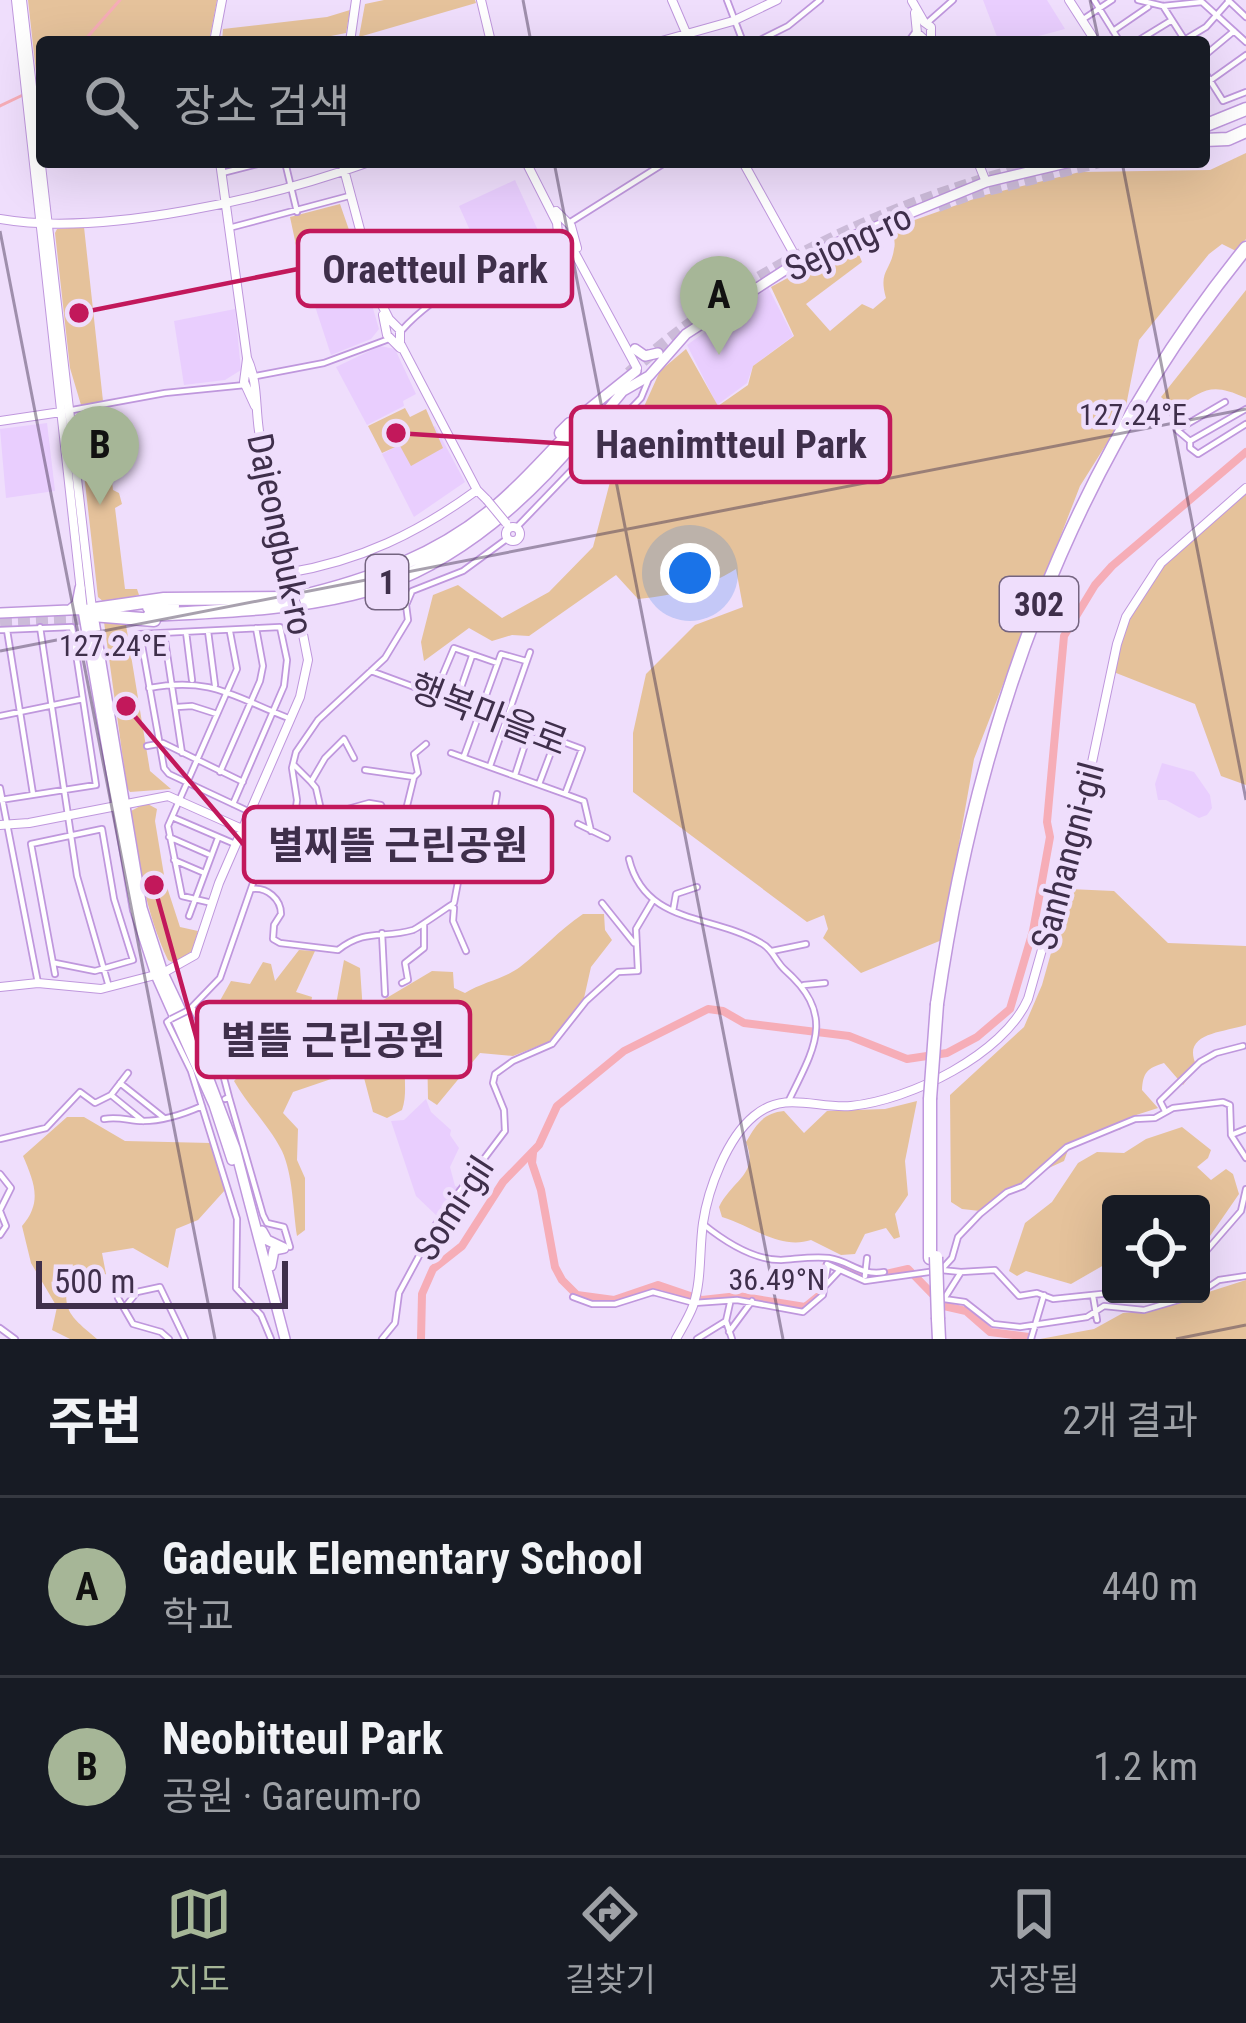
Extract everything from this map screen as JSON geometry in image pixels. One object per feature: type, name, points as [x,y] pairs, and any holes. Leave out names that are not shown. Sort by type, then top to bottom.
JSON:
[{"type":"highway","points":[[1210,134],[1246,112]]},
{"type":"highway","points":[[1210,135],[1246,129]]},
{"type":"highway","name":"302","points":[[936,1339],[933,1098],[940,1004],[968,825],[1019,655],[1084,502],[1186,326],[1246,251]]},
{"type":"highway","name":"1","points":[[149,611],[291,598],[384,573],[451,538],[576,433]]},
{"type":"highway","name":"1","points":[[149,611],[280,610],[388,582],[496,524],[525,500],[576,433]]},
{"type":"highway","points":[[88,612],[149,611]]},
{"type":"main road","name":"Sejong-ro","points":[[576,433],[658,353],[716,306],[854,230],[1026,168]]},
{"type":"main road","name":"Sejong-ro","points":[[985,180],[1042,168]]},
{"type":"main road","name":"Sejong-ro","points":[[576,433],[713,314],[798,260]]},
{"type":"main road","points":[[635,350],[645,356],[658,353]]},
{"type":"main road","points":[[68,618],[84,585]]},
{"type":"main road","points":[[92,640],[99,621],[113,611]]},
{"type":"main road","points":[[68,618],[88,612],[119,803],[159,974],[240,1170],[279,1318]]},
{"type":"main road","points":[[0,616],[68,618],[80,622],[92,640]]},
{"type":"main road","points":[[159,974],[227,1098],[230,1144]]},
{"type":"main road","points":[[191,1032],[230,1144],[279,1339]]},
{"type":"main road","points":[[202,1106],[208,1101],[203,1079]]},
{"type":"main road","points":[[202,1106],[212,1109],[220,1138],[230,1144]]},
{"type":"main road","points":[[240,1170],[264,1237],[284,1248],[274,1250],[270,1259],[281,1306],[279,1339]]},
{"type":"street","points":[[19,0],[36,151]]},
{"type":"street","points":[[215,36],[221,0]]},
{"type":"street","points":[[351,36],[356,0]]},
{"type":"street","points":[[483,0],[492,36]]},
{"type":"street","points":[[672,0],[687,36]]},
{"type":"street","points":[[727,0],[740,36]]},
{"type":"street","points":[[693,36],[777,0]]},
{"type":"street","points":[[768,36],[820,0]]},
{"type":"street","points":[[912,1],[925,32],[953,0]]},
{"type":"street","points":[[1066,0],[1090,36]]},
{"type":"street","points":[[1066,0],[1089,36]]},
{"type":"street","points":[[1094,0],[1116,36]]},
{"type":"street","points":[[1082,20],[1112,0]]},
{"type":"street","points":[[1138,0],[1163,6],[1198,2],[1246,42]]},
{"type":"street","points":[[1190,36],[1228,0],[1246,16]]},
{"type":"street","points":[[1113,31],[1149,4]]},
{"type":"street","points":[[1163,6],[1181,36]]},
{"type":"street","points":[[1146,36],[1172,20]]},
{"type":"street","points":[[1210,51],[1234,31]]},
{"type":"street","points":[[1210,81],[1246,55]]},
{"type":"street","points":[[1210,86],[1223,100],[1246,92]]},
{"type":"street","points":[[38,168],[88,612]]},
{"type":"street","points":[[221,168],[251,380]]},
{"type":"street","points":[[286,168],[297,212]]},
{"type":"street","points":[[2,219],[99,221],[225,201],[340,168]]},
{"type":"street","points":[[343,168],[379,299],[393,332],[477,490],[510,529]]},
{"type":"street","points":[[531,168],[643,371]]},
{"type":"street","points":[[0,421],[230,384],[324,363],[393,332],[657,168]]},
{"type":"street","points":[[745,168],[798,260]]},
{"type":"street","points":[[980,168],[985,180]]},
{"type":"street","points":[[229,228],[350,196]]},
{"type":"street","points":[[279,1339],[236,1288],[237,1219],[191,1070],[166,1022],[191,1010],[225,969],[250,890],[292,837],[297,790],[292,763],[318,721],[404,632],[407,598],[463,571],[638,399],[645,386],[635,350],[564,229]]},
{"type":"street","name":"Dajeongbuk-ro","points":[[159,974],[195,956],[242,829],[300,697],[308,660],[251,380]]},
{"type":"street","points":[[623,391],[639,387],[638,399]]},
{"type":"street","points":[[1226,402],[1177,430],[1190,441],[1190,448],[1198,454],[1221,434],[1246,424]]},
{"type":"street","points":[[1190,441],[1246,409]]},
{"type":"street","name":"Sanhangni-gil","points":[[789,1100],[848,1106],[918,1086],[966,1064],[1017,1019],[1033,983],[1084,805],[1126,617],[1161,563],[1246,488]]},
{"type":"street","points":[[289,578],[382,547],[438,518],[477,490]]},
{"type":"street","points":[[84,585],[97,603],[113,611]]},
{"type":"street","points":[[1,800],[96,785],[68,618],[40,627],[4,630],[33,794]]},
{"type":"street","points":[[40,627],[82,898],[109,987]]},
{"type":"street","points":[[233,804],[284,686],[287,660],[280,627],[140,634],[167,772],[187,783],[250,812]]},
{"type":"street","points":[[220,772],[263,670],[256,628]]},
{"type":"street","points":[[212,903],[182,896],[169,838],[172,817],[237,664],[230,630]]},
{"type":"street","points":[[208,631],[215,687]]},
{"type":"street","points":[[186,632],[192,682]]},
{"type":"street","points":[[164,633],[182,753]]},
{"type":"street","points":[[435,693],[450,650],[497,663]]},
{"type":"street","points":[[490,766],[530,652]]},
{"type":"street","points":[[464,757],[501,653],[526,661]]},
{"type":"street","points":[[456,702],[472,655]]},
{"type":"street","points":[[287,660],[308,660]]},
{"type":"street","name":"행복마을로","points":[[371,671],[582,749],[565,794],[584,801],[591,831]]},
{"type":"street","points":[[149,688],[192,682],[215,687],[291,719]]},
{"type":"street","points":[[0,716],[84,699]]},
{"type":"street","points":[[176,707],[192,706],[218,714]]},
{"type":"street","points":[[514,775],[530,728]]},
{"type":"street","points":[[539,784],[556,737]]},
{"type":"street","points":[[311,782],[344,739],[354,758]]},
{"type":"street","points":[[147,746],[158,743],[242,782]]},
{"type":"street","points":[[366,843],[387,818],[409,809],[418,773],[414,754],[426,744]]},
{"type":"street","points":[[452,753],[565,794]]},
{"type":"street","points":[[292,763],[316,788],[321,810],[366,843],[392,857],[416,852],[414,844],[380,824]]},
{"type":"street","points":[[365,770],[414,777]]},
{"type":"street","points":[[0,788],[3,826],[38,983]]},
{"type":"street","points":[[250,890],[266,890],[278,901],[281,914],[273,939],[280,943],[338,950],[351,938],[409,931],[454,903],[464,850],[492,823],[497,794]]},
{"type":"street","points":[[3,826],[168,796],[242,829]]},
{"type":"street","points":[[337,822],[344,810],[369,803],[381,805],[387,818]]},
{"type":"street","points":[[172,817],[236,844]]},
{"type":"street","points":[[578,824],[607,838]]},
{"type":"street","points":[[55,963],[102,969],[133,960],[112,892],[102,829],[31,844],[55,974]]},
{"type":"street","points":[[169,838],[210,855]]},
{"type":"street","points":[[190,916],[218,838]]},
{"type":"street","points":[[629,859],[652,902],[670,913],[752,938],[772,951],[780,965],[804,985],[818,1013],[809,1060],[789,1100],[757,1113],[740,1132],[718,1177],[703,1224],[694,1300],[676,1339]]},
{"type":"street","points":[[174,860],[202,872]]},
{"type":"street","points":[[16,870],[36,866]]},
{"type":"street","points":[[670,913],[676,894],[697,887]]},
{"type":"street","name":"Somi-gil","points":[[382,1339],[396,1320],[400,1293],[440,1217],[505,1131],[494,1074],[552,1045],[586,1001],[618,972],[638,971],[636,929],[652,902]]},
{"type":"street","points":[[602,903],[634,943]]},
{"type":"street","points":[[450,907],[466,951]]},
{"type":"street","points":[[402,983],[408,980],[405,963],[424,948],[424,924]]},
{"type":"street","points":[[382,933],[385,994]]},
{"type":"street","points":[[772,951],[806,944]]},
{"type":"street","points":[[32,949],[52,946]]},
{"type":"street","points":[[0,987],[38,983],[91,990],[159,974]]},
{"type":"street","points":[[804,985],[825,982]]},
{"type":"street","points":[[191,1010],[220,1059],[227,1098],[263,1215],[267,1223],[284,1227],[290,1247]]},
{"type":"street","points":[[1165,1111],[1160,1101],[1200,1062],[1244,1046]]},
{"type":"street","points":[[0,1139],[46,1128],[80,1093],[95,1103],[111,1094],[128,1073]]},
{"type":"street","points":[[120,1083],[164,1118]]},
{"type":"street","points":[[111,1094],[143,1121]]},
{"type":"street","points":[[703,1224],[739,1248],[773,1259],[802,1256],[865,1277],[912,1272],[952,1258],[958,1237],[980,1214],[1007,1192],[1023,1186],[1060,1151],[1135,1119],[1223,1102],[1230,1106],[1232,1135],[1246,1158]]},
{"type":"street","points":[[104,1119],[120,1116],[143,1121],[202,1106]]},
{"type":"street","points":[[1232,1135],[1246,1129]]},
{"type":"street","points":[[0,1174],[11,1189],[0,1208],[6,1226],[0,1234]]},
{"type":"street","points":[[1210,1247],[1241,1211],[1246,1189]]},
{"type":"street","points":[[825,1262],[832,1258],[865,1277],[884,1272]]},
{"type":"street","points":[[865,1277],[867,1258]]},
{"type":"street","points":[[573,1298],[615,1304],[653,1292],[694,1300],[752,1301],[803,1312],[819,1302],[825,1262]]},
{"type":"street","points":[[936,1262],[961,1272],[995,1270],[1019,1296],[1053,1299],[1102,1294]]},
{"type":"street","points":[[825,1286],[840,1270]]},
{"type":"street","points":[[961,1272],[944,1299],[965,1302],[993,1324],[1020,1327],[1087,1317],[1094,1310],[1114,1306],[1144,1310],[1167,1303]]},
{"type":"street","points":[[1210,1286],[1246,1276]]},
{"type":"street","points":[[125,1307],[137,1292],[160,1287],[185,1339]]},
{"type":"street","points":[[1030,1339],[1044,1295]]},
{"type":"street","points":[[1093,1296],[1097,1320]]},
{"type":"street","points":[[118,1298],[133,1324],[169,1339]]},
{"type":"street","points":[[730,1301],[726,1321],[730,1335]]},
{"type":"street","points":[[730,1335],[752,1301]]},
{"type":"street","points":[[697,1339],[726,1321]]},
{"type":"street","points":[[0,1328],[15,1339]]},
{"type":"shaded area","points":[[28,0],[217,0],[210,36],[36,36],[36,72]]},
{"type":"shaded area","points":[[384,0],[476,3],[359,36],[365,4]]},
{"type":"shaded area","points":[[983,0],[1047,0],[1065,29],[1039,36],[997,36]]},
{"type":"shaded area","points":[[350,10],[346,33],[222,36],[223,29]]},
{"type":"shaded area","points":[[1246,153],[1246,239],[1236,251],[1222,244],[1209,254],[1139,340],[1124,416],[1080,486],[974,759],[942,940],[861,973],[823,938],[828,929],[824,915],[807,922],[633,792],[633,733],[646,674],[695,625],[743,607],[736,569],[689,590],[638,599],[616,575],[529,636],[492,641],[469,628],[424,661],[421,642],[433,595],[458,585],[502,618],[549,592],[593,547],[610,482],[660,371],[686,349],[718,406],[748,385],[753,366],[794,336],[771,287],[854,242],[862,262],[806,304],[830,331],[862,304],[873,309],[886,298],[884,276],[895,246],[892,228],[985,195],[1080,172],[1210,170]]},
{"type":"shaded area","points":[[515,180],[541,237],[486,266],[459,206]]},
{"type":"shaded area","points":[[340,204],[356,250],[336,256],[342,282],[306,292],[290,217]]},
{"type":"shaded area","points":[[84,227],[103,401],[81,405],[70,368],[55,233]]},
{"type":"shaded area","points":[[356,250],[379,329],[371,339],[331,355],[310,291],[342,282],[336,256]]},
{"type":"shaded area","points":[[768,287],[793,336],[753,366],[747,383],[717,405],[687,345]]},
{"type":"shaded area","points":[[1246,290],[1246,398],[1208,390],[1174,409],[1161,397]]},
{"type":"shaded area","points":[[235,309],[241,370],[225,380],[184,385],[174,321]]},
{"type":"shaded area","points":[[380,346],[395,349],[416,394],[403,401],[404,406],[367,425],[336,367]]},
{"type":"shaded area","points":[[405,408],[410,417],[426,409],[443,448],[411,466],[400,446],[404,443],[382,453],[368,426]]},
{"type":"shaded area","points":[[104,411],[113,490],[122,504],[115,508],[125,589],[137,589],[139,595],[105,603],[98,597],[78,421],[82,414]]},
{"type":"shaded area","points":[[47,423],[55,491],[6,498],[0,429]]},
{"type":"shaded area","points":[[435,426],[465,482],[414,517],[382,454]]},
{"type":"shaded area","points":[[1246,490],[1246,785],[1221,776],[1195,704],[1111,671],[1134,602],[1161,563]]},
{"type":"shaded area","points":[[104,622],[126,625],[150,771],[171,789],[130,792],[127,788]]},
{"type":"shaded area","points":[[1162,763],[1194,772],[1210,795],[1212,808],[1207,815],[1199,818],[1158,800],[1155,784]]},
{"type":"shaded area","points":[[146,803],[157,809],[165,881],[180,927],[198,931],[192,951],[174,963],[168,960],[154,924],[137,850],[131,811]]},
{"type":"shaded area","points":[[1069,889],[1114,891],[1168,943],[1246,946],[1246,1025],[1198,1041],[1193,1056],[1197,1067],[1183,1085],[1164,1063],[1150,1069],[1142,1090],[1158,1108],[1130,1117],[1120,1130],[1071,1142],[1064,1161],[1040,1172],[1024,1188],[1007,1190],[980,1211],[962,1209],[951,1202],[950,1095],[1024,1027],[1042,985]]},
{"type":"shaded area","points":[[583,914],[604,914],[605,930],[612,940],[591,967],[584,998],[551,1041],[513,1056],[480,1053],[437,1105],[428,1099],[427,1046],[413,1045],[406,1061],[402,1110],[387,1118],[373,1112],[363,1074],[340,1076],[293,1092],[283,1113],[298,1129],[297,1160],[305,1178],[305,1230],[297,1236],[286,1160],[234,1081],[257,1057],[262,1036],[246,1022],[215,1037],[208,1022],[231,981],[250,984],[263,962],[271,964],[275,981],[299,950],[315,951],[296,992],[312,997],[308,1021],[332,1027],[344,960],[360,968],[363,1012],[432,971],[453,972],[454,988],[465,993],[520,967]]},
{"type":"shaded area","points":[[426,1099],[459,1148],[450,1167],[455,1186],[460,1188],[437,1216],[416,1196],[391,1121],[404,1120]]},
{"type":"shaded area","points":[[917,1101],[905,1161],[908,1195],[895,1214],[900,1237],[894,1239],[886,1228],[865,1234],[855,1254],[841,1255],[811,1240],[788,1242],[722,1217],[719,1207],[747,1170],[746,1142],[765,1117],[784,1111],[804,1133],[827,1111],[885,1109]]},
{"type":"shaded area","points":[[67,1117],[84,1117],[125,1141],[211,1143],[225,1190],[198,1220],[176,1229],[168,1268],[133,1248],[102,1253],[106,1274],[94,1280],[69,1275],[70,1312],[97,1339],[70,1339],[52,1330],[57,1307],[31,1263],[22,1226],[34,1200],[23,1156]]},
{"type":"shaded area","points":[[1182,1127],[1211,1150],[1197,1167],[1211,1180],[1226,1169],[1233,1174],[1239,1194],[1210,1236],[1210,1195],[1102,1195],[1102,1266],[1071,1284],[1009,1271],[1025,1223],[1052,1202],[1078,1163],[1097,1152],[1124,1153],[1146,1139]]},
{"type":"shaded area","points":[[1246,1280],[1246,1339],[1040,1339],[1094,1329],[1123,1313],[1174,1303],[1210,1303],[1210,1292]]},
{"type":"waterway","points":[[88,36],[120,0]]},
{"type":"waterway","points":[[0,106],[25,94]]},
{"type":"waterway","points":[[421,1339],[422,1294],[433,1269],[462,1246],[503,1182],[539,1145],[557,1106],[624,1051],[708,1009],[744,1023],[849,1036],[907,1059],[947,1053],[977,1037],[1010,1009],[1033,931],[1050,837],[1047,822],[1064,636],[1112,566],[1246,452]]},
{"type":"waterway","points":[[533,1153],[555,1267],[577,1295],[614,1300],[658,1285],[702,1300],[738,1296],[805,1307],[821,1294],[822,1271],[829,1262],[868,1278],[908,1269],[944,1306],[966,1311],[990,1332],[1029,1337]]},
{"type":"tunnel","points":[[629,373],[723,300],[824,242],[932,197],[1024,168]]},
{"type":"tunnel","points":[[938,206],[1076,168]]},
{"type":"tunnel","points":[[0,622],[95,618]]},
{"type":"place","name":"Oraetteul Park","points":[[79,313]]},
{"type":"place","name":"Gadeuk Elementary School","points":[[719,355]]},
{"type":"place","name":"Haenimtteul Park","points":[[396,433]]},
{"type":"place","name":"Neobitteul Park","points":[[100,505]]},
{"type":"place","name":"별찌뜰 근린공원","points":[[126,706]]},
{"type":"place","name":"별뜰 근린공원","points":[[154,885]]}]
